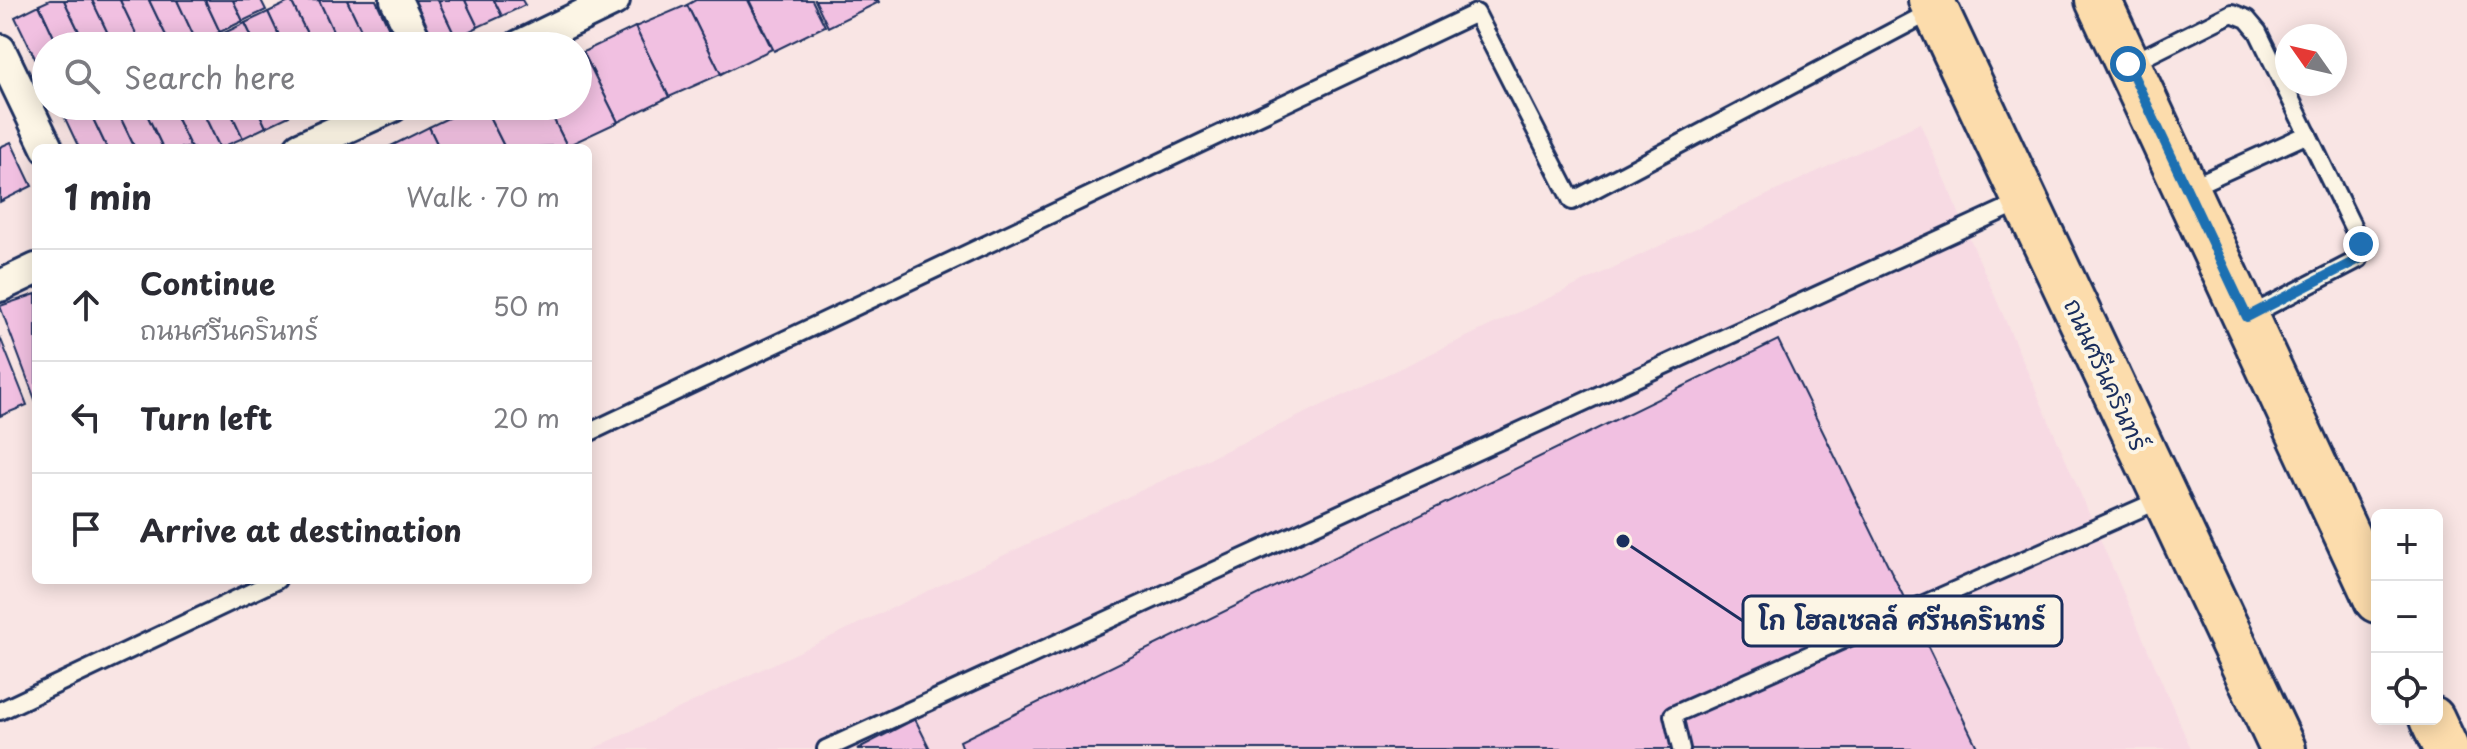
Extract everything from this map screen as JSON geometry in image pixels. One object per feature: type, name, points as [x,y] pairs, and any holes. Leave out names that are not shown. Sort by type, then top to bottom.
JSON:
[{"type":"main road","points":[[2098,0],[2371,587]]},
{"type":"main road","name":"ถนนศรีนครินทร์","points":[[1933,5],[2283,749]]},
{"type":"main road","points":[[2435,725],[2446,749]]},
{"type":"street","points":[[396,0],[411,32]]},
{"type":"street","points":[[548,32],[614,0]]},
{"type":"street","points":[[0,50],[32,117]]},
{"type":"street","points":[[34,120],[45,144]]},
{"type":"street","points":[[309,144],[362,120]]},
{"type":"street","points":[[0,286],[32,271]]},
{"type":"lane","points":[[592,431],[1476,13],[1572,201],[1933,5]]},
{"type":"lane","points":[[2128,64],[2232,13],[2247,19],[2258,32],[2361,244],[2359,259],[2247,317]]},
{"type":"lane","points":[[2187,188],[2308,134]]},
{"type":"lane","points":[[826,749],[2026,199]]},
{"type":"lane","points":[[1681,749],[1673,715],[2165,498]]},
{"type":"lane","points":[[0,711],[269,584]]},
{"type":"shaded area","points":[[1920,123],[2191,749],[593,749]]},
{"type":"building","points":[[50,0],[64,0],[79,32],[52,32],[39,5]]},
{"type":"building","points":[[64,0],[92,0],[107,32],[79,32]]},
{"type":"building","points":[[92,0],[120,0],[135,32],[107,32]]},
{"type":"building","points":[[120,0],[149,0],[164,32],[135,32]]},
{"type":"building","points":[[149,0],[177,0],[192,32],[164,32]]},
{"type":"building","points":[[177,0],[205,0],[220,32],[192,32]]},
{"type":"building","points":[[205,0],[233,0],[243,21],[220,32]]},
{"type":"building","points":[[233,0],[261,0],[266,10],[243,21]]},
{"type":"building","points":[[319,0],[334,32],[306,32],[291,1]]},
{"type":"building","points":[[319,0],[347,0],[362,32],[334,32]]},
{"type":"building","points":[[347,0],[376,0],[391,32],[362,32]]},
{"type":"building","points":[[409,0],[438,0],[453,32],[424,32]]},
{"type":"building","points":[[438,0],[465,0],[478,27],[468,32],[453,32]]},
{"type":"building","points":[[465,0],[494,0],[502,16],[478,27]]},
{"type":"building","points":[[494,0],[522,0],[525,5],[502,16]]},
{"type":"building","points":[[696,0],[748,0],[772,49],[721,74],[687,5]]},
{"type":"building","points":[[749,0],[812,0],[825,26],[774,51]]},
{"type":"building","points":[[815,0],[878,0],[879,2],[828,27]]},
{"type":"building","points":[[291,1],[306,32],[277,32],[268,12]]},
{"type":"building","points":[[39,5],[52,32],[32,32],[32,52],[15,17]]},
{"type":"building","points":[[687,5],[721,74],[669,97],[635,27]]},
{"type":"building","points":[[268,12],[277,32],[249,32],[245,23]]},
{"type":"building","points":[[245,23],[249,32],[226,32]]},
{"type":"building","points":[[635,27],[669,97],[618,122],[592,70],[592,48]]},
{"type":"building","points":[[592,70],[618,122],[566,144],[554,120],[592,120]]},
{"type":"building","points":[[66,120],[94,120],[105,144],[77,144]]},
{"type":"building","points":[[94,120],[122,120],[133,144],[105,144]]},
{"type":"building","points":[[122,120],[150,120],[161,144],[133,144]]},
{"type":"building","points":[[150,120],[178,120],[189,144],[161,144]]},
{"type":"building","points":[[178,120],[207,120],[218,144],[189,144]]},
{"type":"building","points":[[207,120],[235,120],[243,138],[229,144],[218,144]]},
{"type":"building","points":[[235,120],[263,120],[266,127],[243,138]]},
{"type":"building","points":[[263,120],[281,120],[266,127]]},
{"type":"building","points":[[444,120],[491,120],[503,144],[437,144],[429,127]]},
{"type":"building","points":[[491,120],[554,120],[566,144],[503,144]]},
{"type":"building","points":[[429,127],[437,144],[395,144]]},
{"type":"building","points":[[11,142],[32,186],[0,202],[0,147]]},
{"type":"building","points":[[32,295],[32,391],[0,306]]},
{"type":"building","points":[[0,337],[27,405],[0,416]]},
{"type":"building","points":[[1778,340],[1978,749],[963,749],[960,741]]},
{"type":"building","points":[[915,719],[930,749],[857,749]]},
{"type":"place","name":"โก โฮลเซลล์ ศรีนครินทร์","points":[[1623,541]]},
{"type":"route","points":[[2128,64],[2247,317],[2359,259],[2361,244]]}]
